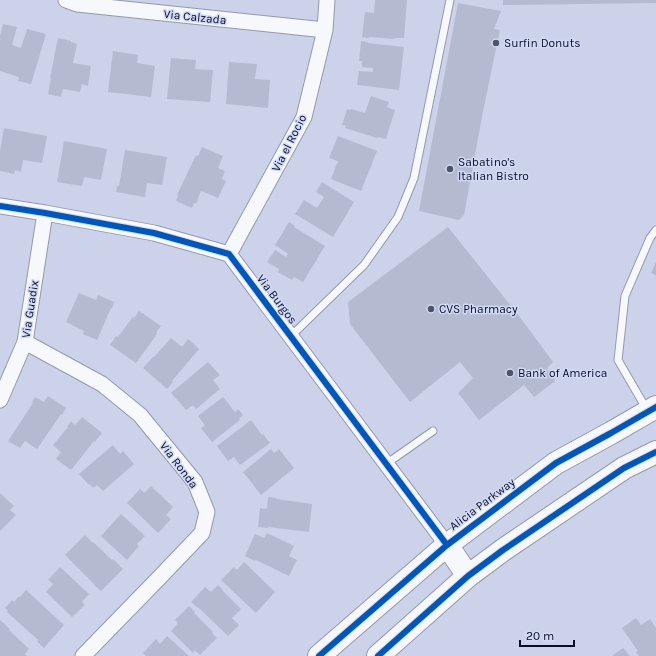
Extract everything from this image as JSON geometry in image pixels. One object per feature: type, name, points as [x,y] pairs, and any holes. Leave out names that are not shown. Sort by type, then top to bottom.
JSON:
[{"type":"main road","name":"Alicia Parkway","points":[[319,656],[447,545],[556,463],[652,409]]},
{"type":"main road","points":[[378,656],[468,576],[509,546],[624,468],[656,452]]},
{"type":"main road","points":[[447,545],[468,576]]},
{"type":"street","name":"Via Calzada","points":[[66,0],[77,4],[325,30]]},
{"type":"street","name":"Via el Rocio","points":[[229,254],[304,117],[325,30],[327,0]]},
{"type":"street","points":[[0,206],[154,233],[229,254]]},
{"type":"street","name":"Via Guadix","points":[[0,400],[25,342],[45,213]]},
{"type":"street","name":"Via Burgos","points":[[229,254],[447,545]]},
{"type":"street","name":"Via Ronda","points":[[25,342],[102,384],[140,415],[195,482],[206,512],[202,533],[83,656]]},
{"type":"lane","points":[[291,336],[364,265],[398,217],[414,178],[450,0]]},
{"type":"lane","points":[[652,409],[618,360],[625,296],[650,238],[656,230]]},
{"type":"lane","points":[[386,464],[433,431]]},
{"type":"building","points":[[375,0],[407,0],[404,38],[394,39],[362,37],[365,12],[374,13]]},
{"type":"building","points":[[503,0],[656,0],[656,3],[503,5]]},
{"type":"building","points":[[458,3],[501,11],[494,29],[500,30],[483,111],[464,215],[459,220],[419,211]]},
{"type":"building","points":[[3,24],[17,27],[12,45],[21,48],[27,29],[46,34],[31,84],[18,81],[19,77],[0,71],[0,36]]},
{"type":"building","points":[[58,38],[77,44],[73,63],[91,66],[88,86],[82,84],[80,92],[63,89],[61,97],[48,94]]},
{"type":"building","points":[[361,41],[404,47],[399,90],[357,85],[359,71],[373,72],[373,68],[362,67],[362,61],[359,61]]},
{"type":"building","points":[[113,51],[138,55],[137,63],[155,66],[151,97],[108,92]]},
{"type":"building","points":[[171,58],[196,60],[195,69],[213,70],[210,102],[167,99]]},
{"type":"building","points":[[229,62],[257,64],[255,79],[270,80],[268,108],[226,104]]},
{"type":"building","points":[[371,96],[389,102],[387,107],[395,110],[386,139],[377,138],[345,128],[346,126],[342,125],[347,109],[365,113]]},
{"type":"building","points":[[4,128],[47,136],[42,163],[23,160],[21,172],[15,170],[14,174],[0,171],[0,151]]},
{"type":"building","points":[[338,136],[377,151],[361,191],[331,179],[338,161],[329,158]]},
{"type":"building","points":[[64,141],[107,149],[101,180],[84,177],[82,186],[57,182]]},
{"type":"building","points":[[202,147],[223,156],[218,168],[225,171],[222,179],[226,181],[218,198],[201,191],[196,204],[194,203],[192,208],[176,201],[177,195],[196,155],[198,156]]},
{"type":"building","points":[[125,150],[167,157],[162,185],[147,183],[145,197],[116,192],[117,186],[119,186]]},
{"type":"building","points":[[322,182],[354,202],[333,237],[295,214],[304,200],[317,208],[324,197],[316,192]]},
{"type":"building","points":[[289,222],[295,226],[294,227],[325,246],[303,282],[294,277],[292,280],[278,272],[279,269],[267,262],[275,250],[286,257],[288,254],[275,245]]},
{"type":"building","name":"CVS Pharmacy","points":[[448,227],[519,316],[553,362],[547,368],[555,381],[534,397],[524,385],[479,420],[458,393],[473,378],[460,362],[410,402],[350,324],[348,302]]},
{"type":"building","points":[[656,262],[656,275],[651,273]]},
{"type":"building","points":[[79,293],[96,300],[98,295],[114,302],[97,340],[83,334],[84,331],[66,322]]},
{"type":"building","points":[[139,311],[161,326],[136,363],[110,345],[116,336],[118,337]]},
{"type":"building","points":[[171,338],[182,347],[188,339],[199,349],[167,389],[143,368]]},
{"type":"building","points":[[208,362],[220,375],[213,380],[220,389],[196,409],[193,405],[186,410],[171,393]]},
{"type":"building","points":[[48,396],[66,408],[37,449],[25,441],[20,448],[8,441],[33,403],[32,402],[35,397],[44,402]]},
{"type":"building","points":[[223,397],[235,412],[238,409],[243,415],[239,419],[240,420],[212,442],[201,428],[205,425],[198,416]]},
{"type":"building","points":[[82,417],[102,433],[71,470],[56,459],[61,452],[53,445],[71,421],[75,425]]},
{"type":"building","points":[[251,420],[270,443],[240,465],[234,457],[228,461],[217,446]]},
{"type":"building","points":[[113,445],[120,454],[123,451],[134,464],[103,491],[97,485],[93,488],[79,474]]},
{"type":"building","points":[[271,449],[274,453],[279,449],[294,468],[261,495],[243,472]]},
{"type":"building","points":[[151,486],[173,507],[166,515],[171,519],[158,533],[127,503],[140,489],[144,493]]},
{"type":"building","points":[[0,493],[14,506],[10,510],[16,515],[0,531]]},
{"type":"building","points":[[268,497],[312,504],[309,532],[258,527],[260,508],[267,509]]},
{"type":"building","points":[[121,514],[145,536],[137,544],[139,546],[127,560],[101,536]]},
{"type":"building","points":[[267,533],[294,546],[289,556],[297,560],[289,576],[245,556],[255,534],[264,538]]},
{"type":"building","points":[[85,535],[123,569],[101,591],[65,555]]},
{"type":"building","points":[[244,562],[275,592],[256,613],[221,580],[234,567],[237,570]]},
{"type":"building","points":[[60,567],[89,594],[82,602],[85,605],[72,617],[46,592],[53,584],[48,580]]},
{"type":"building","points":[[218,585],[241,609],[232,618],[239,625],[228,636],[191,602],[205,587],[211,592]]},
{"type":"building","points":[[26,590],[64,625],[44,648],[37,641],[38,640],[7,612],[8,611],[5,608],[12,600],[14,602]]},
{"type":"building","points":[[189,606],[217,638],[200,655],[195,650],[193,653],[171,631],[178,623],[175,620]]},
{"type":"building","points":[[636,618],[641,625],[650,619],[656,628],[656,656],[639,656],[636,652],[638,651],[622,628]]},
{"type":"building","points":[[0,620],[29,649],[25,654],[27,656],[0,656]]},
{"type":"building","points":[[167,636],[189,656],[146,656],[143,653],[156,639],[160,644]]},
{"type":"building","points":[[623,648],[630,656],[612,656]]},
{"type":"cycle path","points":[[0,206],[154,233],[229,254],[447,545]]},
{"type":"cycle path","points":[[319,656],[447,545],[556,463],[656,407]]},
{"type":"cycle path","points":[[378,656],[468,576],[503,550],[624,468],[656,452]]},
{"type":"place","name":"Surfin Donuts","points":[[496,43]]},
{"type":"place","name":"Sabatino's Italian Bistro","points":[[450,169]]},
{"type":"place","name":"CVS Pharmacy","points":[[431,309]]},
{"type":"place","name":"Bank of America","points":[[510,373]]}]
